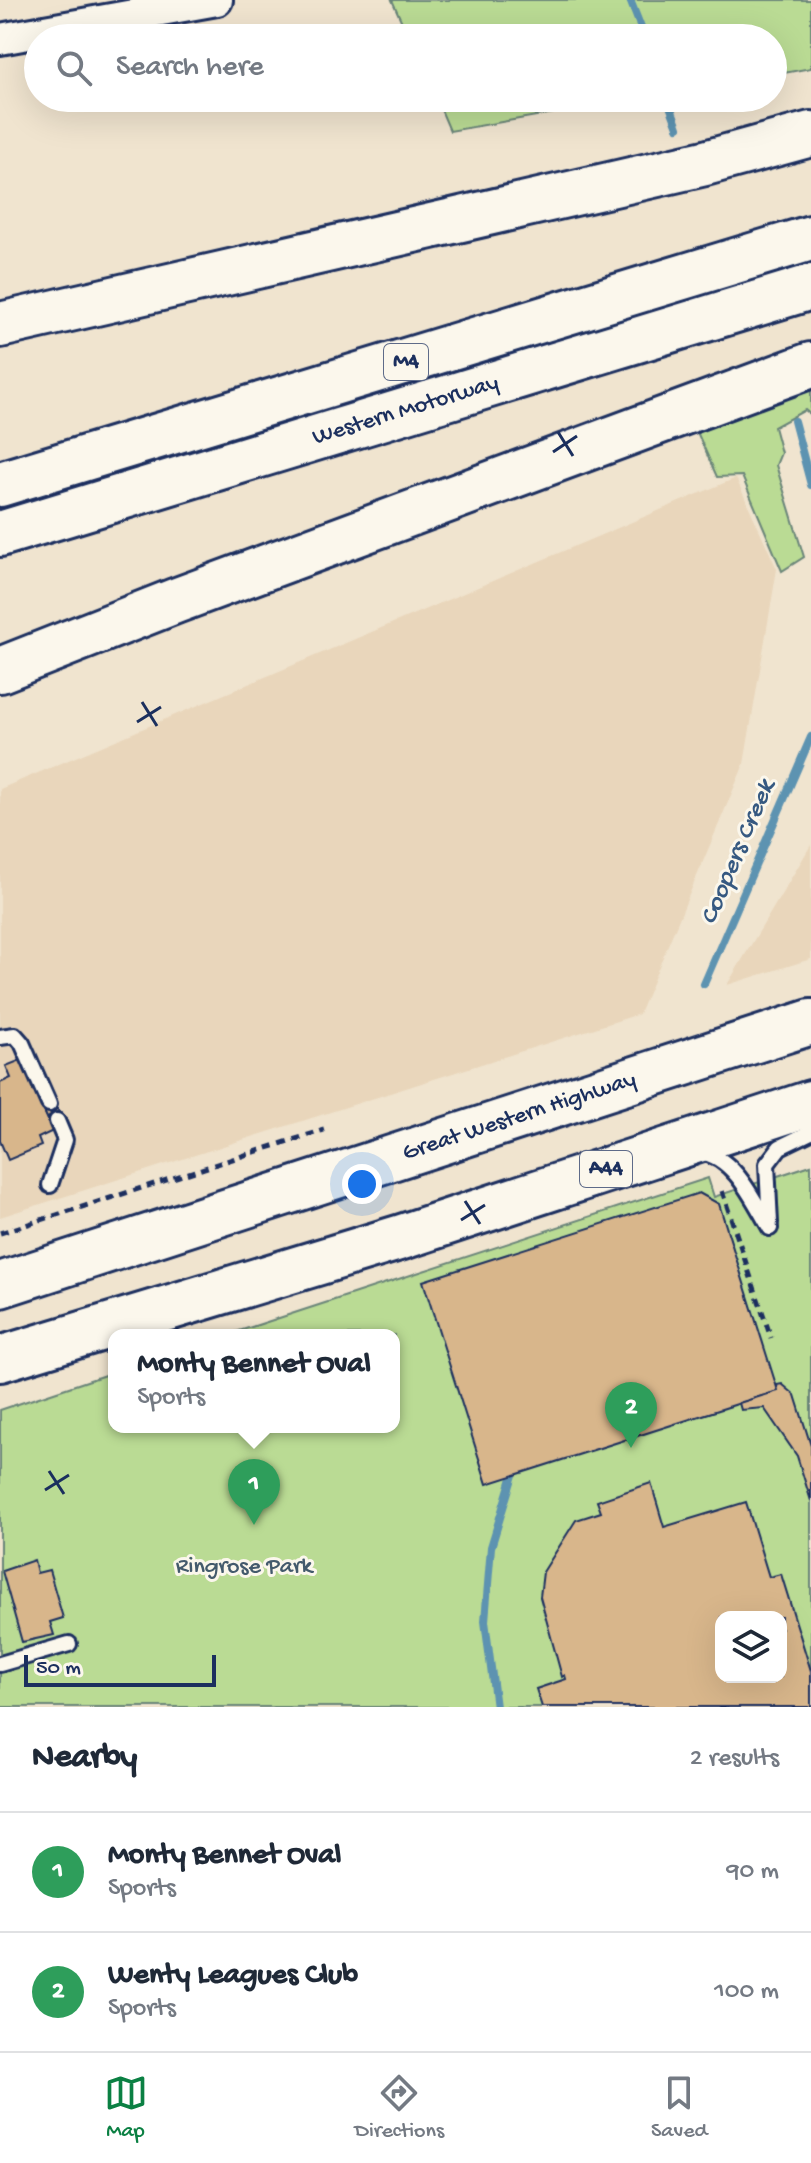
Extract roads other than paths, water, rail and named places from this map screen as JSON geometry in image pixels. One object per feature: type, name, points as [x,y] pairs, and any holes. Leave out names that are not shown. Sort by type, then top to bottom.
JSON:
[{"type":"highway","points":[[0,325],[705,163],[811,134]]},
{"type":"highway","points":[[0,348],[811,159]]},
{"type":"highway","name":"Western Motorway","points":[[0,484],[811,238]]},
{"type":"highway","name":"Western Motorway","points":[[0,534],[811,287]]},
{"type":"highway","points":[[0,670],[175,601],[811,365]]},
{"type":"highway","name":"Great Western Highway","points":[[0,1285],[811,1022]]},
{"type":"highway","name":"A44","points":[[0,1359],[402,1237],[811,1103]]},
{"type":"street","points":[[48,24],[89,11],[217,0]]},
{"type":"street","points":[[0,39],[24,31]]},
{"type":"lane","points":[[0,1037],[15,1035],[22,1043],[49,1104]]},
{"type":"lane","points":[[50,1185],[65,1140],[57,1121]]},
{"type":"lane","points":[[670,1147],[715,1154],[731,1169],[770,1228],[767,1164],[780,1147],[811,1132]]},
{"type":"lane","points":[[0,1664],[69,1644]]},
{"type":"waterway","name":"Coopers Creek","points":[[630,0],[639,24]]},
{"type":"waterway","name":"Coopers Creek","points":[[672,112],[678,127]]},
{"type":"waterway","name":"Coopers Creek","points":[[794,421],[811,485]]},
{"type":"waterway","name":"Coopers Creek","points":[[704,984],[811,737]]},
{"type":"waterway","name":"Coopers Creek","points":[[496,1707],[485,1621],[491,1547],[513,1475]]},
{"type":"place","name":"Wenty Leagues Club","points":[[631,1448]]},
{"type":"place","name":"Monty Bennet Oval","points":[[254,1525]]},
{"type":"park label","name":"Ringrose Park","points":[[244,1567]]}]
